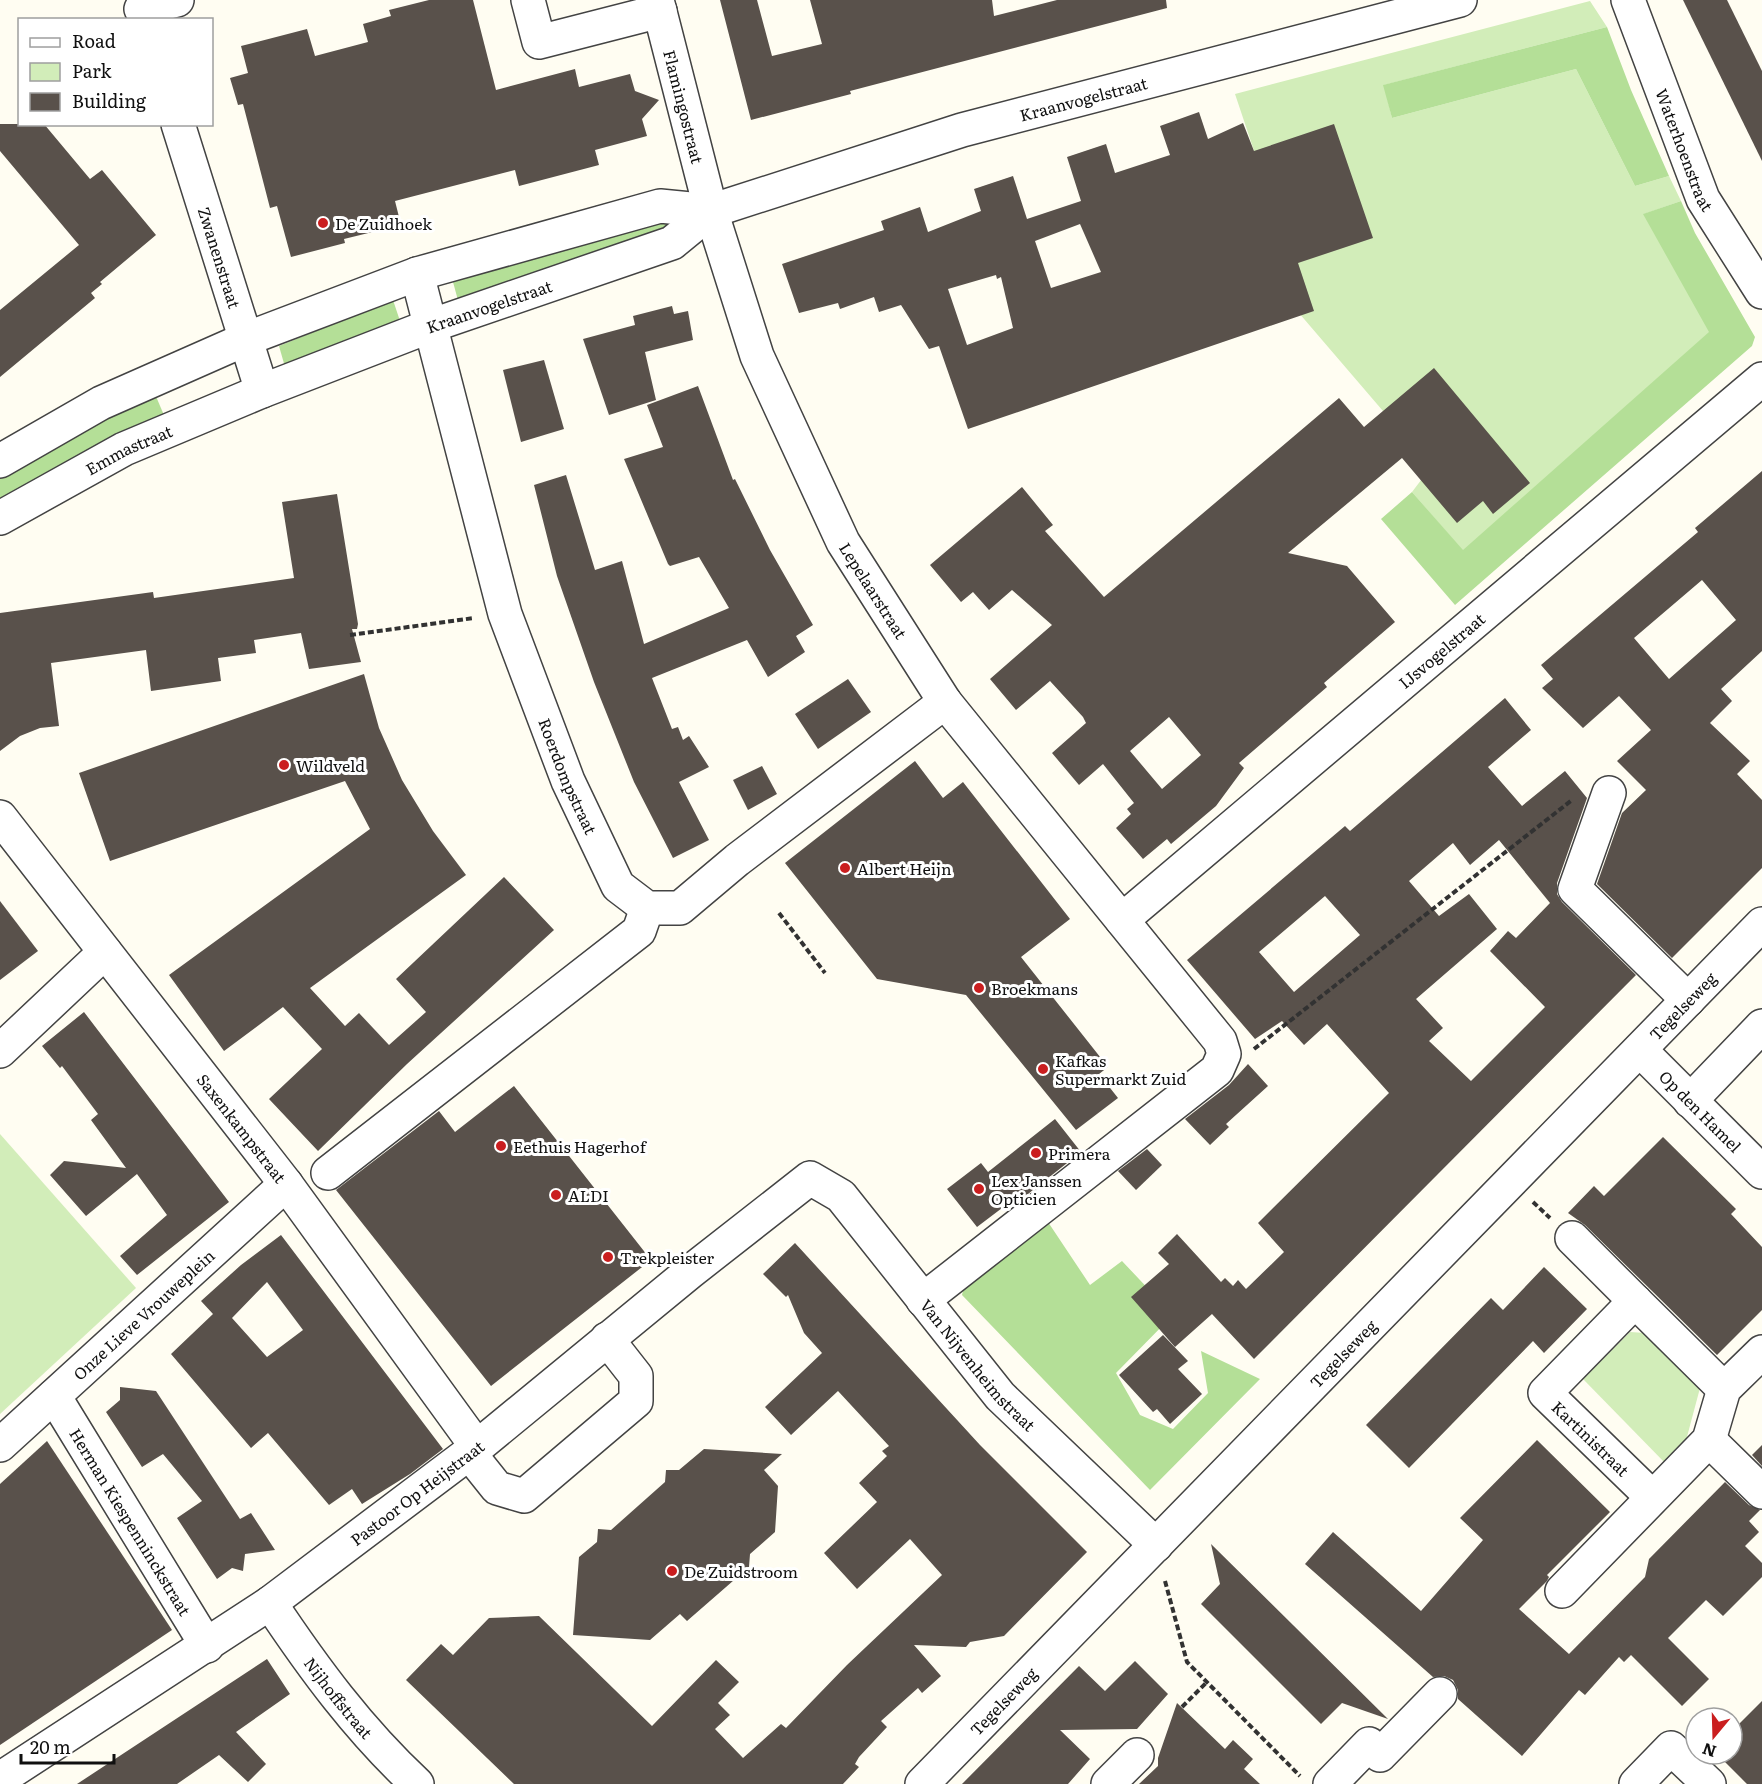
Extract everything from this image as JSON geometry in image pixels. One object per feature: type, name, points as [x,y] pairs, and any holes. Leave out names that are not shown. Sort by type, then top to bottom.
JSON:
[{"type":"street","points":[[141,10],[177,0]]},
{"type":"street","points":[[528,0],[539,42],[658,5]]},
{"type":"street","name":"Kraanvogelstraat","points":[[261,391],[430,326],[672,243],[711,211],[962,130],[1460,0]]},
{"type":"street","name":"Waterhoenstraat","points":[[1628,0],[1703,199],[1762,292]]},
{"type":"street","name":"Flamingostraat","points":[[658,5],[711,211]]},
{"type":"street","name":"Zwanenstraat","points":[[179,126],[261,391]]},
{"type":"street","name":"Kraanvogelstraat","points":[[246,339],[417,274],[660,206],[711,211]]},
{"type":"street","name":"Lepelaarstraat","points":[[711,211],[757,356],[843,542],[945,702],[1220,1041],[1224,1054],[1217,1070],[923,1300]]},
{"type":"street","name":"Roerdompstraat","points":[[417,274],[504,614],[568,782],[618,886],[647,908]]},
{"type":"street","points":[[0,461],[101,403],[246,339]]},
{"type":"street","name":"IJsvogelstraat","points":[[1122,920],[1762,379]]},
{"type":"street","name":"Emmastraat","points":[[0,518],[124,449],[261,391]]},
{"type":"street","points":[[328,1173],[639,931],[647,908],[680,908],[737,860],[945,702]]},
{"type":"street","points":[[1609,793],[1575,889],[1688,1000]]},
{"type":"street","name":"Saxenkampstraat","points":[[0,817],[286,1184],[473,1450],[497,1488],[524,1496],[636,1401],[636,1376],[608,1339]]},
{"type":"street","name":"Tegelseweg","points":[[922,1784],[1762,924]]},
{"type":"street","points":[[0,1051],[105,952]]},
{"type":"street","points":[[1690,1101],[1762,1026]]},
{"type":"street","name":"Op den Hamel","points":[[1640,1050],[1762,1172]]},
{"type":"street","name":"Van Nijvenheimstraat","points":[[810,1178],[841,1196],[1000,1396],[1156,1545]]},
{"type":"street","name":"Pastoor Op Heijstraat","points":[[0,1779],[270,1603],[473,1450],[810,1178]]},
{"type":"street","name":"Onze Lieve Vrouweplein","points":[[0,1445],[286,1184]]},
{"type":"street","points":[[1572,1238],[1724,1389]]},
{"type":"street","name":"Kartinistraat","points":[[1635,1301],[1545,1393],[1652,1497]]},
{"type":"street","points":[[1562,1591],[1709,1440],[1724,1389],[1762,1352]]},
{"type":"street","name":"Herman Kiespenninckstraat","points":[[54,1396],[207,1646]]},
{"type":"street","points":[[1709,1440],[1762,1492]]},
{"type":"street","name":"Nijhoffstraat","points":[[270,1603],[322,1680],[392,1761],[417,1784]]},
{"type":"street","points":[[1330,1784],[1369,1744],[1380,1755],[1440,1694]]},
{"type":"street","points":[[1636,1784],[1671,1748],[1709,1784]]},
{"type":"street","points":[[1108,1784],[1137,1755]]},
{"type":"path","points":[[350,635],[504,614]]},
{"type":"path","points":[[1247,1055],[1573,799]]},
{"type":"path","points":[[779,913],[825,973]]},
{"type":"path","points":[[1511,1182],[1572,1238]]},
{"type":"path","points":[[1156,1545],[1187,1662],[1308,1784]]},
{"type":"path","points":[[1182,1707],[1207,1682]]},
{"type":"green space","points":[[1590,1],[1607,27],[1384,85],[1392,118],[1576,69],[1635,186],[1669,176],[1681,201],[1644,214],[1710,332],[1463,551],[1412,492],[1431,467],[1245,250],[1285,243],[1235,94]]},
{"type":"green space","points":[[1607,27],[1631,90],[1669,176],[1635,186],[1576,69],[1392,118],[1383,85]]},
{"type":"green space","points":[[1681,201],[1695,233],[1755,337],[1752,346],[1455,605],[1381,519],[1412,492],[1463,550],[1709,332],[1643,214]]},
{"type":"green space","points":[[664,217],[669,232],[459,304],[453,282]]},
{"type":"green space","points":[[393,300],[400,321],[285,367],[279,346]]},
{"type":"green space","points":[[155,394],[166,420],[0,506],[0,478],[108,415]]},
{"type":"green space","points":[[0,1134],[136,1288],[0,1414]]},
{"type":"green space","points":[[1046,1219],[1090,1285],[1122,1261],[1173,1315],[1116,1373],[1140,1415],[1173,1429],[1208,1393],[1201,1351],[1260,1379],[1150,1490],[962,1295],[964,1287]]},
{"type":"green space","points":[[1630,1332],[1645,1333],[1700,1388],[1684,1448],[1668,1466],[1583,1379]]},
{"type":"building","points":[[429,0],[473,0],[496,90],[575,69],[579,87],[630,74],[635,91],[659,100],[642,119],[647,136],[595,150],[599,165],[519,186],[515,170],[395,201],[401,225],[344,239],[345,243],[291,257],[277,206],[270,208],[243,104],[238,105],[230,78],[248,73],[241,46],[307,29],[315,56],[368,42],[363,24],[391,16],[389,10]]},
{"type":"building","points":[[720,0],[757,0],[772,56],[822,44],[810,0],[992,0],[994,16],[1057,0],[1166,0],[1167,8],[850,91],[851,94],[751,120]]},
{"type":"building","points":[[1683,0],[1727,0],[1762,71],[1762,161]]},
{"type":"building","points":[[1199,112],[1208,139],[1243,123],[1254,151],[1334,124],[1373,238],[1298,263],[1314,311],[968,429],[939,346],[929,349],[901,305],[879,312],[874,297],[840,309],[838,303],[799,313],[782,264],[884,230],[881,221],[920,207],[928,232],[981,211],[974,189],[1013,176],[1027,219],[1081,201],[1067,157],[1106,144],[1115,173],[1170,155],[1160,126]],"holes":[[[1080,224],[1101,272],[1051,288],[1035,241]],[[996,275],[997,279],[1001,277],[1013,328],[967,345],[948,289]]]},
{"type":"building","points":[[0,124],[46,126],[90,179],[102,170],[156,235],[100,282],[102,284],[91,293],[95,298],[0,377],[0,310],[79,245],[0,151]]},
{"type":"building","points":[[672,306],[674,314],[688,311],[693,340],[645,352],[656,400],[609,415],[583,339],[635,325],[633,316]]},
{"type":"building","points":[[544,360],[564,429],[521,442],[503,370]]},
{"type":"building","points":[[1434,368],[1530,483],[1493,514],[1483,501],[1457,523],[1402,458],[1288,553],[1347,566],[1395,622],[1324,683],[1327,687],[1239,763],[1244,768],[1216,806],[1171,844],[1167,839],[1143,859],[1116,828],[1131,814],[1127,809],[1134,803],[1103,764],[1079,785],[1052,753],[1086,723],[1083,717],[1050,681],[1016,710],[990,679],[1052,625],[1012,590],[989,610],[973,592],[961,602],[930,565],[1022,487],[1053,525],[1045,531],[1104,597],[1339,398],[1364,427]],"holes":[[[1169,717],[1201,755],[1162,789],[1130,751]]]},
{"type":"building","points":[[698,386],[733,480],[735,479],[770,550],[813,625],[796,636],[805,652],[768,677],[747,640],[652,678],[672,729],[678,727],[683,740],[689,736],[709,767],[679,782],[709,840],[673,858],[634,782],[594,682],[557,576],[534,485],[566,475],[595,570],[622,561],[644,644],[729,608],[699,557],[670,566],[668,564],[624,459],[663,447],[647,405]]},
{"type":"building","points":[[1762,471],[1762,651],[1721,689],[1732,701],[1710,723],[1750,761],[1737,774],[1762,800],[1762,868],[1672,958],[1597,884],[1622,813],[1646,790],[1617,761],[1651,730],[1619,696],[1583,728],[1542,688],[1553,679],[1541,665],[1698,532],[1695,528]],"holes":[[[1702,580],[1736,620],[1669,679],[1634,638]]]},
{"type":"building","points":[[337,494],[358,624],[357,629],[352,629],[361,662],[309,669],[301,633],[254,640],[256,653],[218,658],[221,681],[151,691],[146,650],[51,663],[59,726],[40,728],[20,736],[0,751],[0,613],[153,592],[154,598],[294,578],[282,502]]},
{"type":"building","points":[[364,674],[379,728],[402,780],[433,831],[466,875],[310,988],[345,1026],[359,1013],[389,1045],[426,1012],[396,979],[504,877],[554,930],[407,1064],[318,1151],[269,1099],[322,1049],[283,1007],[224,1051],[169,975],[370,829],[345,781],[110,861],[79,773]]},
{"type":"building","points":[[848,679],[871,712],[818,749],[795,714]]},
{"type":"building","points":[[1505,698],[1531,730],[1488,767],[1522,806],[1565,771],[1587,798],[1557,883],[1557,894],[1562,902],[1636,975],[1254,1359],[1212,1314],[1175,1347],[1131,1297],[1169,1264],[1158,1253],[1177,1234],[1221,1282],[1225,1278],[1233,1286],[1238,1280],[1246,1289],[1284,1252],[1258,1223],[1389,1093],[1327,1024],[1304,1045],[1282,1021],[1255,1039],[1187,960],[1345,826],[1350,831]],"holes":[[[1499,840],[1550,903],[1516,938],[1508,931],[1490,951],[1545,1007],[1471,1081],[1429,1041],[1443,1028],[1416,999],[1497,929],[1469,894],[1439,916],[1409,881],[1453,843],[1470,865]],[[1325,896],[1360,935],[1294,992],[1259,952]]]},
{"type":"building","points":[[915,761],[943,798],[963,782],[1070,919],[1021,957],[1108,1067],[1099,1074],[1118,1098],[1076,1130],[966,995],[877,979],[785,863]]},
{"type":"building","points":[[762,766],[777,794],[748,810],[733,780]]},
{"type":"building","points":[[0,901],[38,951],[0,980]]},
{"type":"building","points":[[84,1012],[229,1202],[137,1275],[120,1256],[167,1215],[137,1174],[86,1216],[50,1175],[64,1161],[126,1168],[91,1120],[98,1114],[62,1066],[60,1068],[42,1046]]},
{"type":"building","points":[[1248,1064],[1268,1086],[1226,1124],[1229,1127],[1210,1145],[1185,1119],[1229,1085]]},
{"type":"building","points":[[514,1086],[651,1260],[491,1386],[336,1190],[439,1111],[455,1132]]},
{"type":"building","points":[[1055,1119],[1081,1152],[1013,1206],[1010,1202],[977,1227],[947,1189],[981,1163],[988,1172]]},
{"type":"building","points":[[1663,1137],[1736,1209],[1731,1214],[1762,1247],[1762,1310],[1717,1355],[1585,1225],[1568,1213],[1594,1186],[1604,1196]]},
{"type":"building","points":[[1147,1149],[1162,1165],[1136,1190],[1118,1171]]},
{"type":"building","points":[[281,1235],[443,1449],[410,1474],[362,1504],[352,1489],[329,1505],[268,1433],[251,1448],[171,1354],[213,1314],[201,1301],[241,1265]],"holes":[[[267,1282],[303,1330],[267,1357],[232,1318]]]},
{"type":"building","points":[[795,1243],[980,1445],[1087,1552],[1004,1636],[970,1642],[966,1647],[914,1645],[941,1676],[922,1693],[918,1688],[881,1721],[887,1727],[859,1757],[855,1764],[859,1767],[843,1784],[514,1784],[406,1680],[441,1644],[453,1655],[489,1618],[539,1616],[652,1726],[716,1660],[739,1682],[718,1703],[730,1715],[715,1729],[743,1758],[781,1724],[786,1728],[847,1665],[942,1575],[910,1539],[857,1589],[824,1553],[877,1502],[859,1483],[887,1456],[882,1451],[889,1446],[838,1391],[791,1435],[765,1407],[822,1353],[804,1333],[788,1295],[786,1297],[763,1274]]},
{"type":"building","points":[[1544,1267],[1587,1309],[1544,1353],[1533,1341],[1409,1468],[1366,1425],[1491,1298],[1503,1310]]},
{"type":"building","points":[[1163,1335],[1188,1361],[1178,1369],[1202,1394],[1170,1424],[1157,1409],[1153,1412],[1119,1375]]},
{"type":"building","points":[[120,1387],[156,1391],[240,1519],[251,1513],[275,1550],[245,1554],[243,1571],[232,1568],[217,1579],[177,1518],[202,1501],[163,1454],[142,1467],[106,1412],[120,1400]]},
{"type":"building","points":[[1537,1440],[1610,1512],[1547,1575],[1549,1577],[1547,1581],[1519,1609],[1569,1654],[1645,1577],[1649,1559],[1725,1482],[1749,1505],[1760,1510],[1749,1521],[1759,1532],[1745,1546],[1762,1563],[1762,1577],[1723,1616],[1706,1600],[1668,1638],[1709,1679],[1682,1706],[1631,1655],[1624,1662],[1619,1657],[1585,1695],[1579,1690],[1522,1756],[1458,1699],[1458,1690],[1453,1680],[1444,1676],[1433,1677],[1305,1564],[1333,1532],[1421,1611],[1483,1540],[1460,1518]]},
{"type":"building","points":[[47,1441],[172,1630],[0,1745],[0,1484]]},
{"type":"building","points":[[1762,1445],[1762,1466],[1752,1455]]},
{"type":"building","points":[[704,1449],[782,1454],[764,1470],[778,1486],[775,1532],[750,1554],[749,1567],[687,1621],[680,1614],[650,1640],[573,1635],[579,1557],[597,1542],[598,1529],[611,1530],[665,1482],[666,1470],[679,1470]]},
{"type":"building","points":[[1211,1544],[1388,1719],[1342,1703],[1321,1724],[1201,1604],[1220,1584]]},
{"type":"building","points":[[267,1659],[290,1694],[236,1732],[266,1764],[248,1782],[219,1755],[177,1784],[77,1784]]},
{"type":"building","points":[[1135,1661],[1168,1694],[1137,1729],[1060,1730],[1090,1759],[1068,1784],[962,1784],[1079,1666],[1105,1691]]},
{"type":"building","points":[[1762,1701],[1762,1784],[1747,1784],[1729,1766],[1744,1766],[1744,1719]]},
{"type":"building","points":[[1177,1703],[1225,1749],[1233,1740],[1253,1759],[1244,1769],[1260,1784],[1139,1784],[1158,1766],[1158,1758]]},
{"type":"place","name":"De Zuidhoek","points":[[323,223]]},
{"type":"place","name":"Wildveld","points":[[284,765]]},
{"type":"place","name":"Albert Heijn","points":[[845,868]]},
{"type":"place","name":"Broekmans","points":[[979,988]]},
{"type":"place","name":"Kafkas Supermarkt Zuid","points":[[1043,1069]]},
{"type":"place","name":"Eethuis Hagerhof","points":[[501,1146]]},
{"type":"place","name":"Primera","points":[[1036,1153]]},
{"type":"place","name":"Lex Janssen Opticien","points":[[979,1189]]},
{"type":"place","name":"ALDI","points":[[556,1195]]},
{"type":"place","name":"Trekpleister","points":[[608,1257]]},
{"type":"place","name":"De Zuidstroom","points":[[672,1571]]}]
